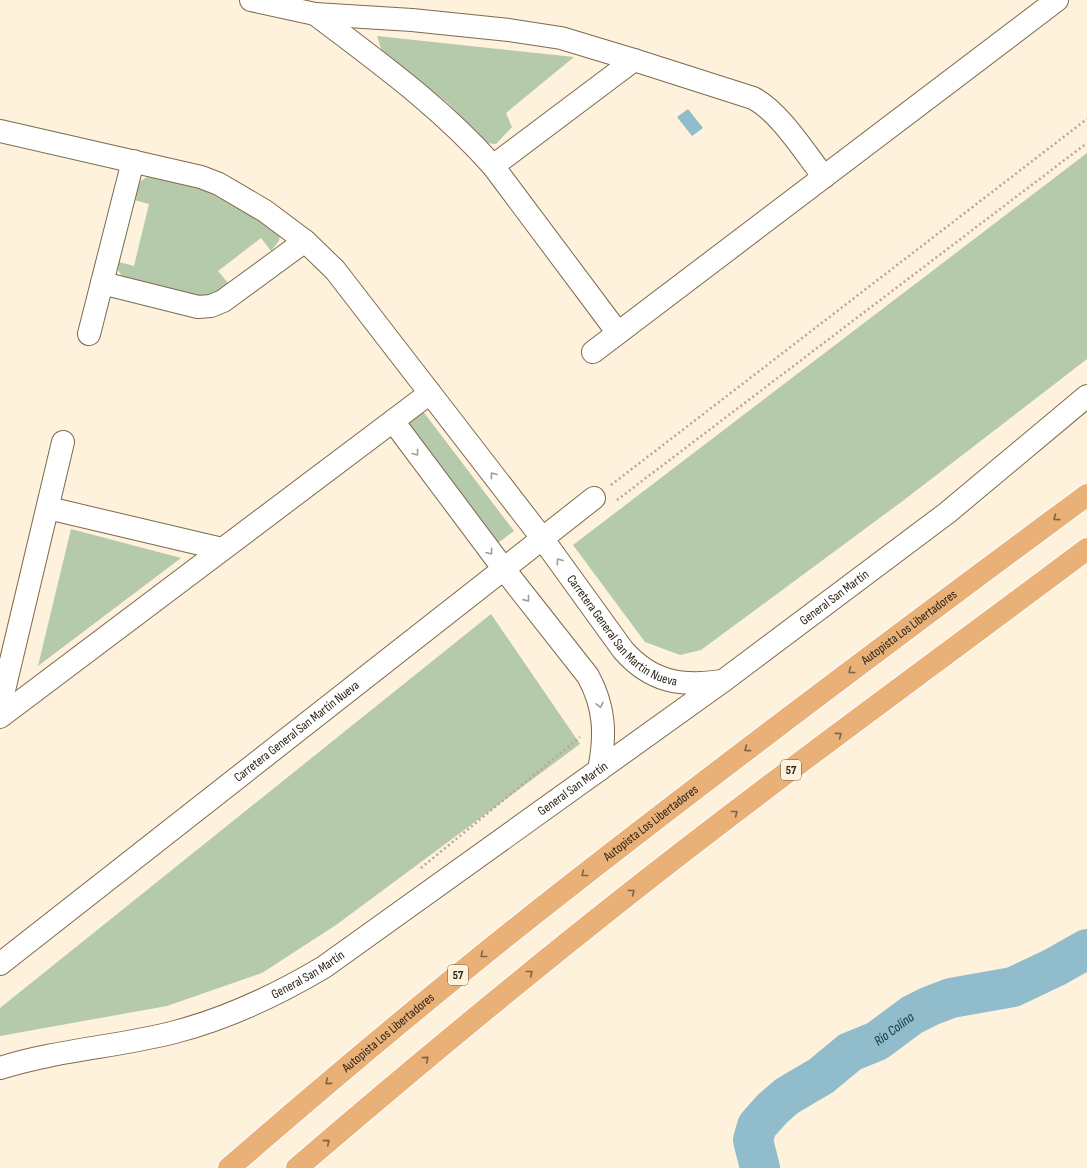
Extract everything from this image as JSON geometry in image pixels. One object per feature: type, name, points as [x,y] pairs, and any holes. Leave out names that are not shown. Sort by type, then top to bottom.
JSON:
[{"type":"highway","name":"Autopista Los Libertadores","points":[[229,1168],[441,988],[569,886],[865,660],[1087,494]]},
{"type":"highway","name":"57","points":[[298,1168],[500,997],[622,900],[745,804],[1087,549]]},
{"type":"street","points":[[251,0],[315,14],[412,20],[509,30],[561,38],[634,60],[753,98],[762,103],[775,116],[824,177]]},
{"type":"street","points":[[593,352],[1057,0]]},
{"type":"street","points":[[315,14],[426,99],[474,145],[493,166],[618,333]]},
{"type":"street","points":[[493,166],[634,60]]},
{"type":"street","name":"Carretera General San Martin Nueva","points":[[0,131],[201,178],[219,184],[266,211],[305,241],[334,270],[542,538],[623,650],[635,664],[659,678],[676,682],[708,683],[723,681]]},
{"type":"street","points":[[89,334],[133,161]]},
{"type":"street","points":[[102,283],[191,305],[211,306],[223,301],[305,241]]},
{"type":"street","points":[[0,717],[430,393]]},
{"type":"street","name":"General San Martín","points":[[0,1068],[38,1058],[174,1032],[212,1022],[274,995],[324,967],[723,681],[946,513],[1087,396]]},
{"type":"street","points":[[393,421],[503,568],[588,676],[597,693],[604,734],[599,770]]},
{"type":"street","points":[[0,707],[63,442]]},
{"type":"street","name":"Carretera General San Martín Nueva","points":[[0,964],[542,538],[604,500]]},
{"type":"street","points":[[48,508],[222,550]]},
{"type":"path","points":[[604,500],[1087,119]]},
{"type":"path","points":[[604,500],[1087,143]]},
{"type":"path","points":[[420,868],[580,738],[582,732]]},
{"type":"green space","points":[[377,36],[574,57],[506,113],[512,127],[496,144],[486,143],[448,103],[383,55]]},
{"type":"green space","points":[[1087,153],[1087,359],[904,500],[701,650],[680,655],[645,642],[573,545]]},
{"type":"green space","points":[[147,177],[201,189],[235,203],[266,223],[280,235],[279,241],[271,251],[261,238],[218,271],[228,283],[212,295],[201,296],[123,278],[118,270],[119,262],[134,266],[149,204],[134,200],[139,182]]},
{"type":"green space","points":[[422,410],[514,531],[495,545],[404,424]]},
{"type":"green space","points":[[71,529],[181,558],[38,666]]},
{"type":"green space","points":[[491,614],[580,744],[336,925],[262,973],[167,1006],[0,1036],[0,1008]]},
{"type":"water","points":[[688,109],[703,128],[692,136],[677,117]]},
{"type":"waterway","name":"Río Colina","points":[[760,1168],[753,1140],[757,1126],[772,1109],[787,1096],[821,1076],[850,1052],[877,1041],[912,1015],[930,1006],[951,998],[1013,987],[1055,967],[1087,949]]}]
